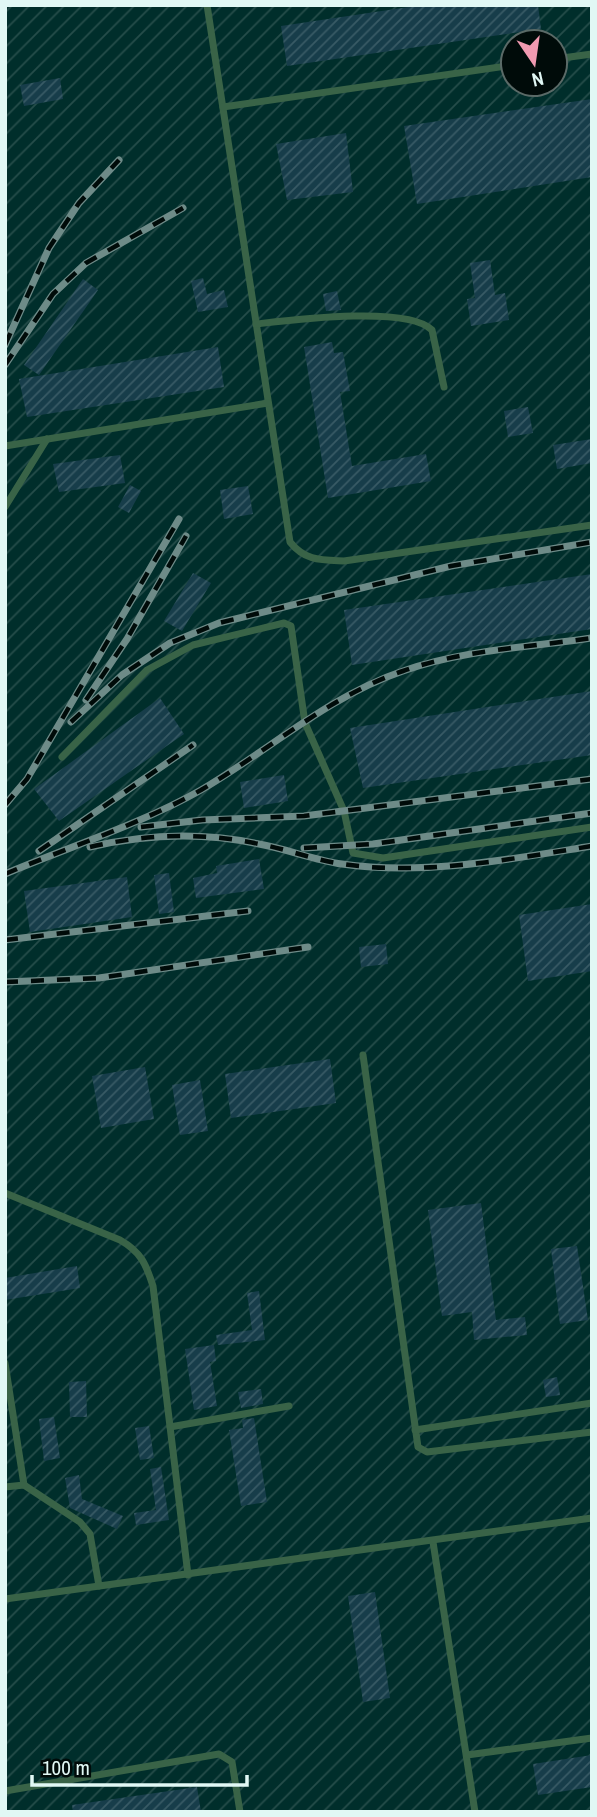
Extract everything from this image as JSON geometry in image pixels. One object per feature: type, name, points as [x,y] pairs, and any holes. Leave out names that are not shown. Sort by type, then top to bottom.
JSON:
[{"type":"lane","points":[[207,5],[290,541],[298,552],[314,560],[344,561],[592,525]]},
{"type":"lane","points":[[569,57],[592,54]]},
{"type":"lane","points":[[223,107],[499,67]]},
{"type":"lane","points":[[256,324],[310,318],[388,316],[426,324],[432,330],[444,387]]},
{"type":"lane","points":[[5,446],[268,403]]},
{"type":"lane","points":[[5,507],[47,439]]},
{"type":"lane","points":[[62,757],[147,670],[193,645],[284,623],[291,626],[305,723],[344,811],[353,853],[383,858],[592,827]]},
{"type":"lane","points":[[363,1055],[418,1447],[427,1452],[592,1432]]},
{"type":"lane","points":[[5,1192],[136,1249],[147,1265],[153,1286],[188,1575]]},
{"type":"lane","points":[[5,1363],[24,1485]]},
{"type":"lane","points":[[415,1430],[592,1403]]},
{"type":"lane","points":[[170,1427],[289,1406]]},
{"type":"lane","points":[[5,1487],[24,1485],[79,1522],[90,1534],[99,1586]]},
{"type":"lane","points":[[5,1599],[592,1518]]},
{"type":"lane","points":[[433,1542],[475,1812]]},
{"type":"lane","points":[[467,1755],[592,1738]]},
{"type":"lane","points":[[5,1791],[219,1754],[232,1762],[240,1812]]},
{"type":"shaded area","points":[[5,5],[592,5],[592,1812],[5,1812]]},
{"type":"building","points":[[422,5],[538,5],[541,28],[499,28],[499,35],[287,66],[281,26]]},
{"type":"building","points":[[60,78],[63,99],[24,106],[20,85]]},
{"type":"building","points":[[592,99],[592,177],[417,204],[404,126]]},
{"type":"building","points":[[346,133],[353,192],[287,200],[276,144]]},
{"type":"building","points":[[490,260],[495,295],[505,293],[509,320],[471,326],[467,299],[475,298],[470,263]]},
{"type":"building","points":[[203,278],[207,294],[224,290],[228,307],[198,312],[191,281]]},
{"type":"building","points":[[83,279],[98,290],[39,375],[24,365]]},
{"type":"building","points":[[337,291],[341,310],[326,311],[323,294]]},
{"type":"building","points":[[332,342],[334,353],[343,352],[350,391],[340,392],[352,466],[426,454],[431,481],[328,498],[304,347]]},
{"type":"building","points":[[218,347],[224,387],[27,417],[19,379]]},
{"type":"building","points":[[528,407],[533,433],[508,437],[504,411]]},
{"type":"building","points":[[592,439],[592,463],[557,469],[553,445]]},
{"type":"building","points":[[120,455],[125,483],[59,492],[53,464]]},
{"type":"building","points":[[130,485],[141,491],[129,513],[118,507]]},
{"type":"building","points":[[248,486],[253,514],[224,519],[220,490]]},
{"type":"building","points":[[193,573],[211,583],[182,631],[164,621]]},
{"type":"building","points":[[592,574],[592,629],[352,665],[344,610]]},
{"type":"building","points":[[592,691],[592,755],[363,788],[350,728]]},
{"type":"building","points":[[160,698],[184,734],[59,821],[34,789]]},
{"type":"building","points":[[284,775],[288,801],[244,808],[240,782]]},
{"type":"building","points":[[259,859],[264,889],[196,898],[193,878],[217,873],[216,866]]},
{"type":"building","points":[[169,873],[174,912],[159,914],[154,875]]},
{"type":"building","points":[[127,877],[132,917],[30,932],[24,891]]},
{"type":"building","points":[[592,904],[592,971],[528,981],[519,915]]},
{"type":"building","points":[[386,944],[388,964],[361,967],[359,947]]},
{"type":"building","points":[[330,1059],[336,1103],[231,1118],[225,1074]]},
{"type":"building","points":[[145,1067],[154,1119],[101,1128],[92,1076]]},
{"type":"building","points":[[200,1080],[208,1131],[180,1135],[172,1085]]},
{"type":"building","points":[[481,1203],[496,1320],[525,1317],[527,1335],[474,1340],[472,1312],[442,1316],[428,1210]]},
{"type":"building","points":[[577,1246],[588,1320],[560,1324],[551,1249]]},
{"type":"building","points":[[77,1266],[80,1288],[5,1300],[5,1278]]},
{"type":"building","points":[[259,1291],[265,1340],[218,1345],[216,1335],[252,1330],[247,1293]]},
{"type":"building","points":[[214,1345],[216,1361],[210,1362],[217,1406],[194,1410],[185,1349]]},
{"type":"building","points":[[557,1377],[560,1395],[546,1397],[543,1380]]},
{"type":"building","points":[[86,1381],[87,1417],[70,1417],[69,1382]]},
{"type":"building","points":[[261,1389],[263,1404],[241,1408],[238,1392]]},
{"type":"building","points":[[54,1417],[60,1458],[44,1461],[39,1419]]},
{"type":"building","points":[[254,1418],[267,1502],[241,1506],[229,1430],[243,1428],[242,1420]]},
{"type":"building","points":[[149,1426],[154,1458],[140,1460],[135,1428]]},
{"type":"building","points":[[161,1467],[169,1520],[136,1525],[134,1513],[156,1510],[150,1469]]},
{"type":"building","points":[[79,1475],[82,1499],[123,1516],[117,1529],[70,1508],[65,1478]]},
{"type":"building","points":[[375,1592],[390,1698],[363,1702],[348,1596]]},
{"type":"building","points":[[592,1755],[592,1787],[538,1795],[533,1764]]},
{"type":"building","points":[[197,1787],[201,1812],[73,1812],[72,1805]]},
{"type":"railway","points":[[5,345],[49,248],[79,203],[119,160]]},
{"type":"railway","points":[[5,365],[53,294],[86,263],[183,208]]},
{"type":"railway","points":[[5,805],[27,779],[179,519]]},
{"type":"railway","points":[[86,700],[127,639],[186,536]]},
{"type":"railway","points":[[71,722],[122,675],[170,643],[219,623],[451,566],[592,542]]},
{"type":"railway","points":[[5,874],[177,803],[226,775],[324,709],[403,671],[449,658],[592,638]]},
{"type":"railway","points":[[39,851],[193,745]]},
{"type":"railway","points":[[141,827],[202,820],[304,816],[592,779]]},
{"type":"railway","points":[[304,848],[373,844],[592,813]]},
{"type":"railway","points":[[90,847],[132,839],[196,836],[238,840],[342,864],[404,868],[467,864],[592,846]]},
{"type":"railway","points":[[5,940],[248,911]]},
{"type":"railway","points":[[5,982],[99,978],[308,947]]}]
